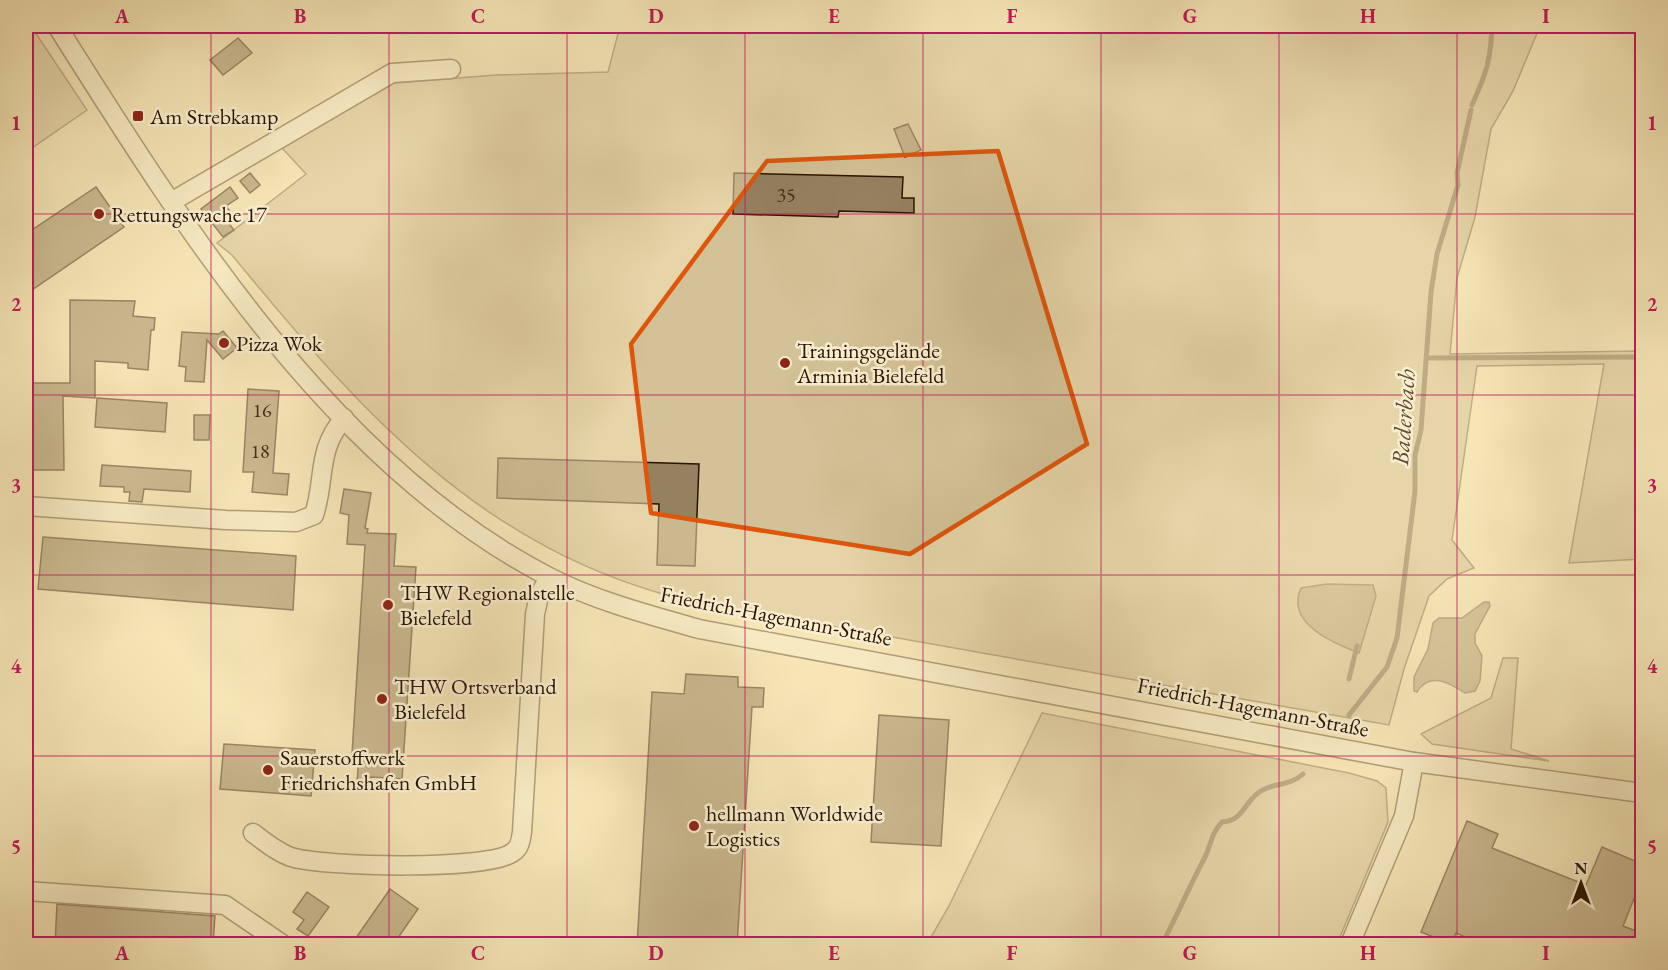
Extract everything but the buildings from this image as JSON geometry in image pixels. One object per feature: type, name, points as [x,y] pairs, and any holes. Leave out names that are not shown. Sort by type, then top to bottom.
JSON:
[{"type":"street","name":"Friedrich-Hagemann-Straße","points":[[57,26],[171,202],[267,332],[345,418],[415,484],[484,537],[549,577],[644,614],[699,629],[1414,762],[1642,793]]},
{"type":"street","points":[[171,202],[392,73],[451,69]]},
{"type":"street","points":[[26,506],[226,520],[296,522],[307,520],[315,515],[325,448],[332,432],[345,418]]},
{"type":"street","points":[[253,833],[269,846],[292,857],[328,863],[447,863],[503,858],[514,852],[520,843],[522,832],[535,614],[539,596],[549,577]]},
{"type":"street","points":[[1350,945],[1404,816],[1414,762]]},
{"type":"street","points":[[26,891],[225,905],[282,945]]},
{"type":"highlighted area","points":[[998,151],[1087,444],[910,554],[651,513],[631,344],[767,161]]},
{"type":"shaded area","points":[[26,26],[31,26],[87,110],[26,152]]},
{"type":"shaded area","points":[[620,26],[1540,26],[1513,91],[1491,129],[1475,217],[1457,278],[1450,354],[1642,351],[1642,559],[1569,563],[1604,364],[1477,366],[1452,540],[1474,568],[1447,579],[1429,596],[1404,669],[1389,725],[689,601],[615,578],[548,548],[487,511],[431,468],[379,420],[329,368],[232,255],[217,243],[306,174],[282,148],[394,83],[496,75],[608,72]]},
{"type":"shaded area","points":[[1327,584],[1373,585],[1376,596],[1359,653],[1337,644],[1314,630],[1300,612],[1298,600],[1301,588]]},
{"type":"shaded area","points":[[1484,602],[1489,602],[1490,606],[1475,634],[1475,643],[1482,656],[1480,681],[1475,691],[1465,693],[1446,683],[1434,680],[1427,682],[1417,692],[1414,691],[1414,677],[1428,649],[1433,623],[1439,618],[1462,618]]},
{"type":"shaded area","points":[[1503,658],[1518,658],[1511,749],[1549,761],[1432,744],[1421,734],[1491,698]]},
{"type":"shaded area","points":[[1042,713],[1349,773],[1377,781],[1386,788],[1388,822],[1337,944],[927,944],[949,906]]},
{"type":"waterway","name":"Baderbach","points":[[1472,105],[1487,67],[1492,26]]},
{"type":"waterway","name":"Baderbach","points":[[1349,715],[1387,667],[1397,638],[1415,491],[1415,455],[1421,430],[1431,292],[1437,254],[1458,185],[1457,173],[1471,110]]},
{"type":"waterway","points":[[1426,358],[1642,357]]},
{"type":"waterway","name":"Baderbach","points":[[1349,679],[1357,646]]},
{"type":"waterway","name":"Baderbach","points":[[1162,944],[1218,826],[1239,815],[1258,793],[1269,787],[1292,781],[1303,774]]},
{"type":"place","name":"Am Strebkamp","points":[[138,116]]},
{"type":"place","name":"Rettungswache 17","points":[[99,214]]},
{"type":"place","name":"Pizza Wok","points":[[224,343]]},
{"type":"place","name":"Trainingsgelände Arminia Bielefeld","points":[[785,363]]},
{"type":"place","name":"THW Regionalstelle Bielefeld","points":[[388,605]]},
{"type":"place","name":"THW Ortsverband Bielefeld","points":[[382,699]]},
{"type":"place","name":"Sauerstoffwerk Friedrichshafen GmbH","points":[[268,770]]},
{"type":"place","name":"hellmann Worldwide Logistics","points":[[694,826]]}]
